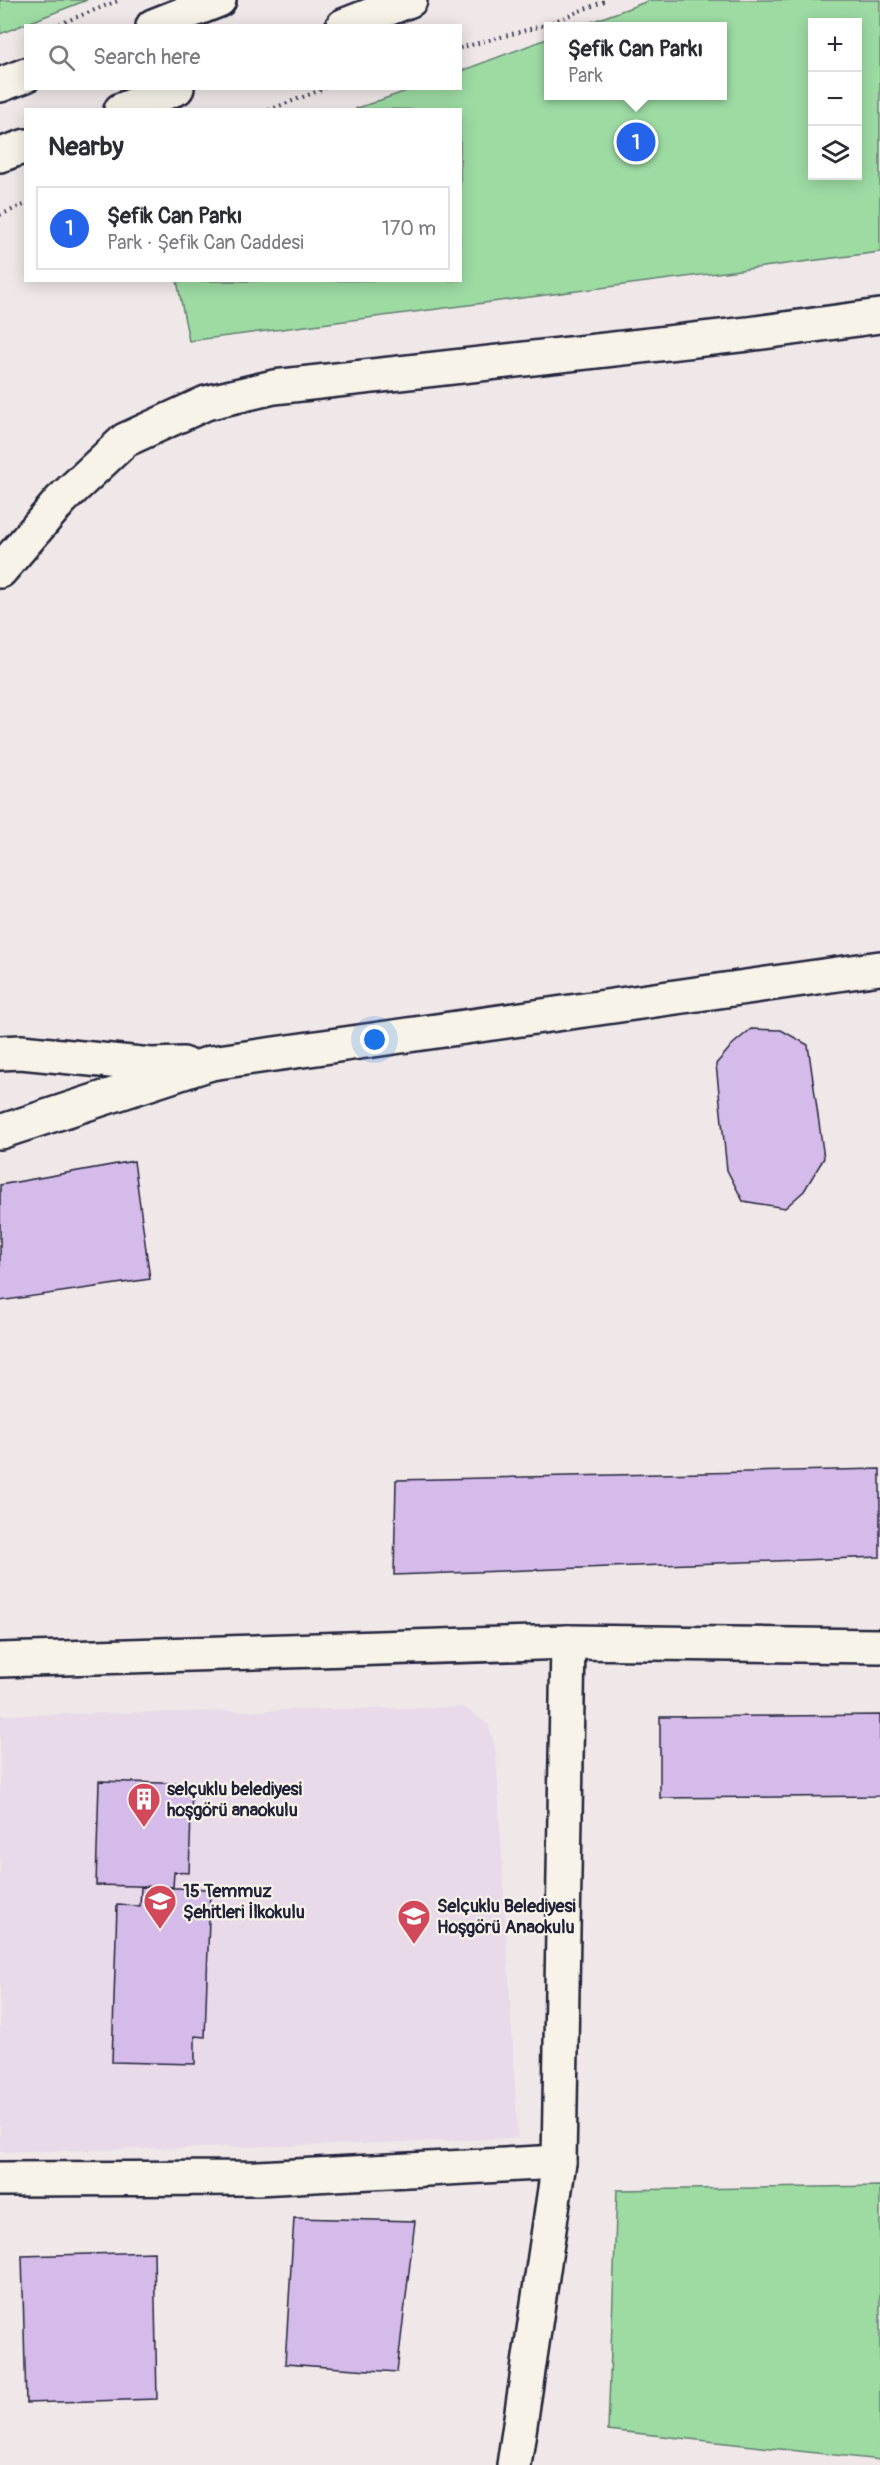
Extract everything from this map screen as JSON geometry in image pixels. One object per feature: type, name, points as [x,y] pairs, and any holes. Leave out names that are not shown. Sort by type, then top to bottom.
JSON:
[{"type":"street","points":[[158,24],[219,0]]},
{"type":"street","points":[[348,24],[410,0]]},
{"type":"street","points":[[0,85],[24,76]]},
{"type":"street","points":[[127,108],[172,90]]},
{"type":"street","points":[[0,155],[24,147]]},
{"type":"street","points":[[0,571],[61,500],[125,440],[206,403],[274,387],[748,334],[880,316]]},
{"type":"street","points":[[0,1053],[21,1052],[151,1065],[211,1064],[880,968]]},
{"type":"street","points":[[0,1132],[211,1064]]},
{"type":"street","points":[[514,2465],[559,2162],[568,1642]]},
{"type":"street","points":[[0,1660],[568,1642],[880,1646]]},
{"type":"street","points":[[0,2179],[258,2178],[559,2162]]},
{"type":"path","points":[[59,24],[120,0]]},
{"type":"path","points":[[552,22],[607,0]]},
{"type":"path","points":[[462,47],[544,25]]},
{"type":"path","points":[[274,108],[321,90]]},
{"type":"path","points":[[0,215],[24,205]]},
{"type":"shaded area","name":"15 Temmuz Şehitleri İlkokulu","points":[[464,1707],[489,1725],[496,1751],[518,2138],[331,2145],[0,2152],[0,1715]]},
{"type":"green space","points":[[0,0],[87,0],[24,24],[0,34]]},
{"type":"green space","points":[[651,0],[880,0],[880,252],[189,341],[177,282],[462,282],[462,108],[358,108],[409,90],[462,90],[462,71],[544,40],[544,100],[727,100],[727,22],[591,22]]},
{"type":"green space","points":[[880,2186],[880,2460],[608,2430],[617,2190]]},
{"type":"building","points":[[751,1029],[781,1030],[808,1045],[824,1158],[804,1191],[785,1208],[743,1201],[727,1170],[716,1064],[733,1044]]},
{"type":"building","points":[[134,1161],[150,1279],[0,1301],[0,1185]]},
{"type":"building","points":[[880,1469],[880,1557],[394,1575],[396,1480]]},
{"type":"building","points":[[880,1715],[880,1796],[660,1798],[660,1717]]},
{"type":"building","name":"selçuklu belediyesi hoşgörü anaokulu","points":[[99,1781],[192,1784],[189,1873],[174,1872],[173,1887],[96,1885]]},
{"type":"building","points":[[141,1887],[210,1889],[205,2037],[195,2036],[195,2064],[112,2062],[117,1905],[140,1906]]},
{"type":"building","points":[[294,2218],[415,2221],[397,2372],[285,2364]]},
{"type":"building","points":[[154,2252],[157,2399],[26,2403],[22,2256]]},
{"type":"place","name":"Şefik Can Parkı","points":[[636,142]]},
{"type":"place","name":"selçuklu belediyesi hoşgörü anaokulu","points":[[144,1828]]},
{"type":"place","name":"15 Temmuz Şehitleri İlkokulu","points":[[160,1930]]},
{"type":"place","name":"Selçuklu Belediyesi Hoşgörü Anaokulu","points":[[414,1945]]}]
